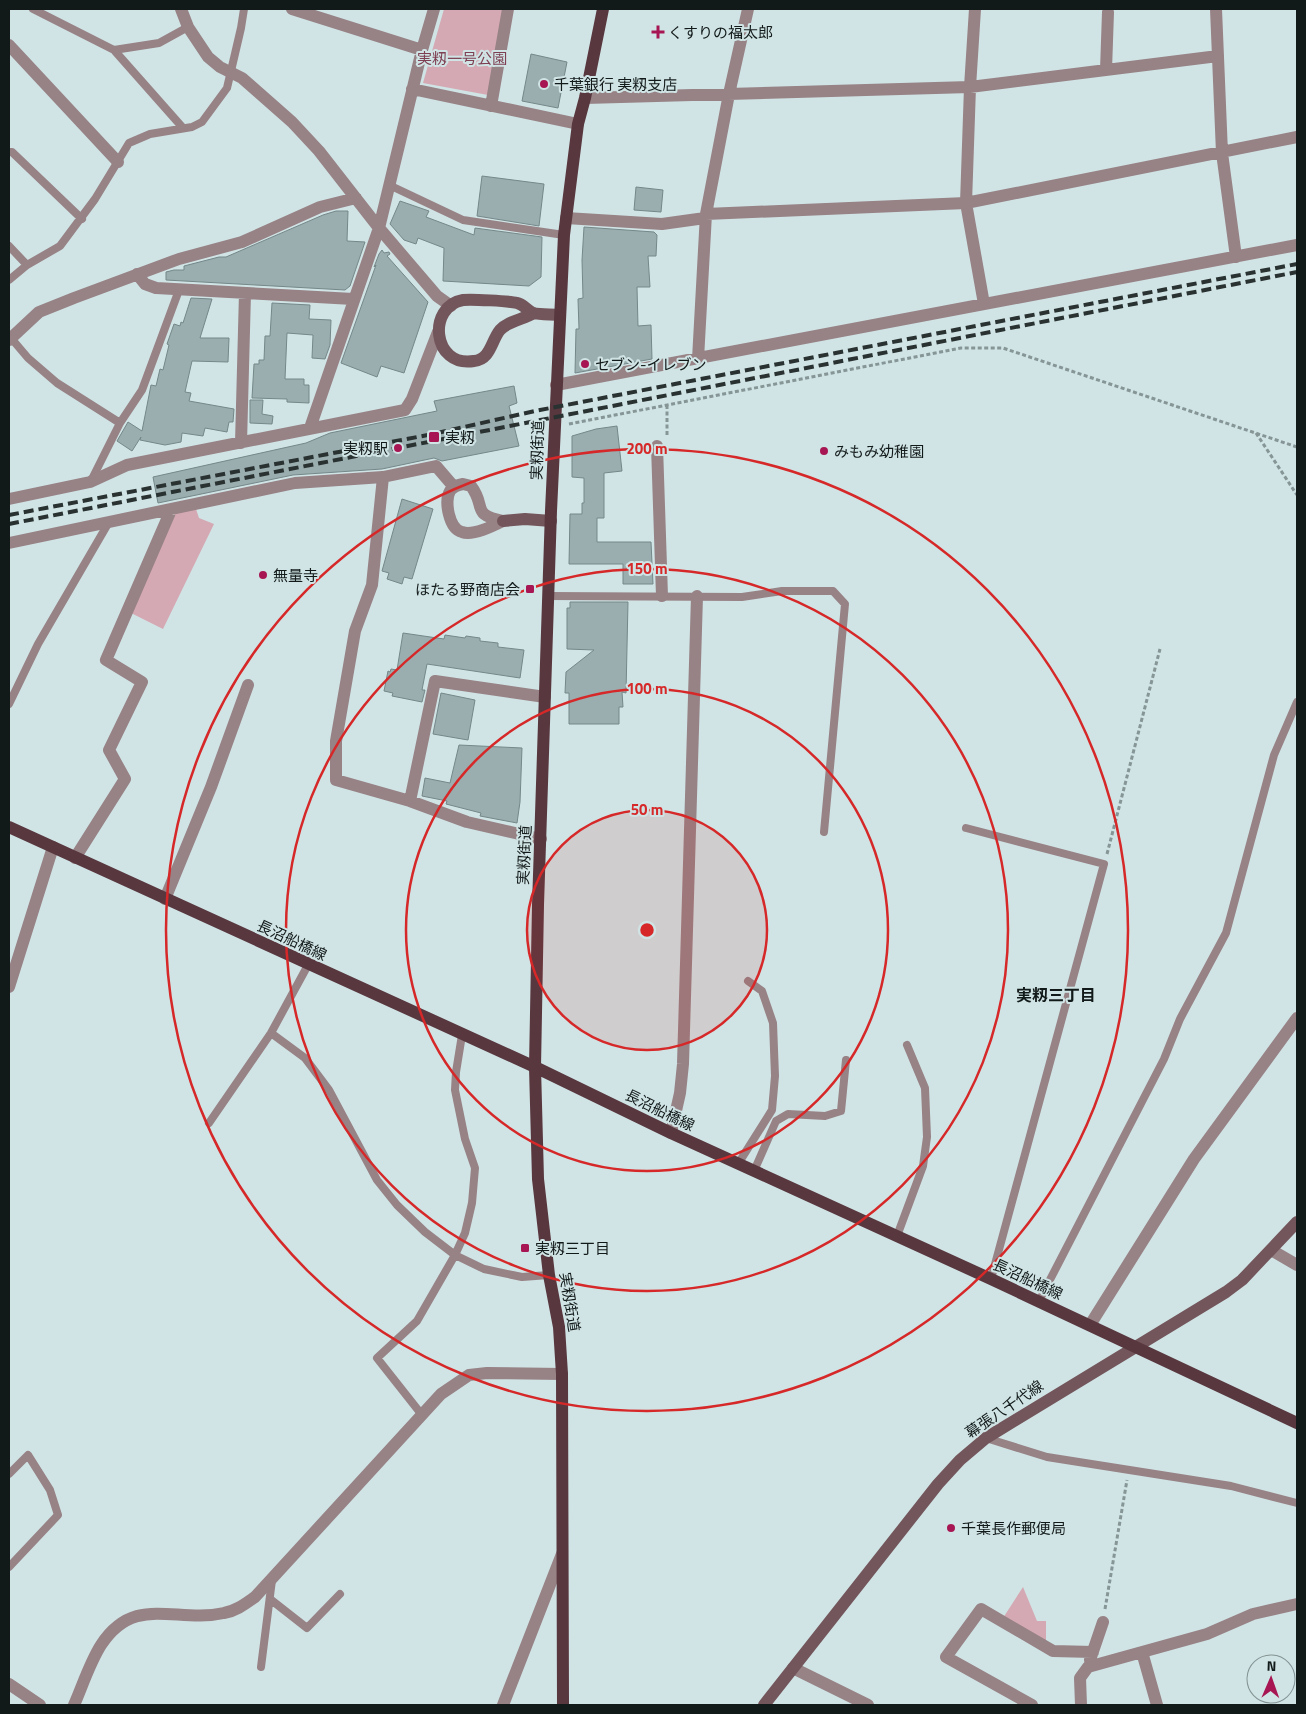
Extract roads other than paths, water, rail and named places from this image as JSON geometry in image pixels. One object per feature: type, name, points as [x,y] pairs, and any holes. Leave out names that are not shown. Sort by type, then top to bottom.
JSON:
[{"type":"main road","name":"実籾街道","points":[[563,1705],[562,1374],[559,1327],[549,1275],[538,1179],[535,1067],[538,905],[556,385],[564,235],[578,124],[603,9]]},
{"type":"main road","points":[[534,313],[506,325],[499,331],[489,352],[482,359],[475,362],[466,362],[455,358],[446,352],[439,342],[438,332],[443,314],[451,306],[462,300],[518,303],[534,313],[560,315]]},
{"type":"main road","points":[[503,521],[525,519],[551,521]]},
{"type":"main road","name":"長沼船橋線","points":[[9,827],[535,1067],[670,1133],[1039,1301],[1297,1423]]},
{"type":"main road","name":"幕張八千代線","points":[[764,1705],[938,1484],[960,1460],[986,1438],[1226,1292],[1242,1280],[1297,1222]]},
{"type":"street","points":[[181,9],[188,27],[208,57],[220,67],[242,78],[292,122],[318,150],[379,228],[437,296],[451,306]]},
{"type":"street","points":[[292,9],[422,50]]},
{"type":"street","points":[[310,428],[379,228],[412,89],[434,9]]},
{"type":"street","points":[[492,106],[508,9]]},
{"type":"street","points":[[698,359],[706,216],[729,94],[748,9]]},
{"type":"street","points":[[975,9],[966,203],[984,304]]},
{"type":"street","points":[[1216,9],[1222,153],[1236,257]]},
{"type":"street","points":[[1106,70],[1108,12]]},
{"type":"street","points":[[9,45],[118,162]]},
{"type":"street","points":[[585,98],[970,88],[1218,56]]},
{"type":"street","points":[[412,89],[578,124]]},
{"type":"street","points":[[566,218],[662,224],[706,216],[966,203],[1297,137]]},
{"type":"street","points":[[10,338],[39,312],[194,254],[242,242],[312,210],[356,198]]},
{"type":"street","points":[[556,385],[1297,245]]},
{"type":"street","points":[[137,274],[145,284],[156,288],[354,299]]},
{"type":"street","points":[[241,443],[245,293]]},
{"type":"street","points":[[9,499],[90,482],[126,465],[405,410],[412,399],[438,332]]},
{"type":"street","points":[[657,446],[662,596]]},
{"type":"street","points":[[10,545],[109,522],[295,484],[383,478],[436,466],[454,487]]},
{"type":"street","points":[[383,478],[372,585],[355,632],[336,741],[336,780],[410,801],[467,822],[541,839]]},
{"type":"street","points":[[463,484],[471,486],[475,491],[484,514],[488,518],[503,521],[489,528],[465,533],[460,532],[455,529],[449,518],[448,493],[454,487],[463,484]]},
{"type":"street","points":[[75,858],[125,779],[108,750],[142,682],[106,660],[171,510]]},
{"type":"street","points":[[670,1133],[680,1093],[683,1064],[697,596]]},
{"type":"street","points":[[410,801],[435,680],[545,697]]},
{"type":"street","points":[[165,899],[211,786],[248,685]]},
{"type":"street","points":[[9,987],[53,847]]},
{"type":"street","points":[[1090,1325],[1194,1159],[1297,1018]]},
{"type":"street","points":[[1271,1250],[1297,1265]]},
{"type":"street","points":[[74,1705],[101,1646],[112,1632],[135,1616],[158,1613],[212,1616],[240,1608],[255,1597],[441,1394],[469,1375],[487,1373],[562,1374]]},
{"type":"street","points":[[503,1705],[563,1551]]},
{"type":"street","points":[[1088,1667],[1207,1634],[1253,1614],[1297,1604]]},
{"type":"street","points":[[1032,1705],[946,1657],[981,1609],[1053,1650],[1094,1652]]},
{"type":"street","points":[[1081,1705],[1080,1678],[1088,1667],[1103,1622]]},
{"type":"street","points":[[1142,1652],[1157,1705]]},
{"type":"street","points":[[793,1668],[868,1705]]},
{"type":"street","points":[[9,1684],[40,1705]]},
{"type":"lane","points":[[33,9],[114,50],[183,128]]},
{"type":"lane","points":[[9,280],[27,265],[60,246],[82,219],[129,143],[150,134],[192,127],[202,122],[227,88],[244,9]]},
{"type":"lane","points":[[114,50],[159,43],[188,27]]},
{"type":"lane","points":[[9,152],[12,152],[82,219]]},
{"type":"lane","points":[[389,185],[463,220],[564,235]]},
{"type":"lane","points":[[9,246],[27,265]]},
{"type":"lane","points":[[90,482],[120,423],[142,390],[179,290]]},
{"type":"lane","points":[[10,338],[28,358],[57,384],[120,423]]},
{"type":"lane","points":[[9,704],[38,644],[109,522]]},
{"type":"lane","points":[[548,596],[742,597],[782,591],[833,591],[845,604],[824,832]]},
{"type":"lane","points":[[1039,1301],[1164,1059],[1180,1019],[1226,933],[1274,756],[1297,702]]},
{"type":"lane","points":[[966,828],[1104,864],[991,1279]]},
{"type":"lane","points":[[209,1124],[271,1033],[308,965]]},
{"type":"lane","points":[[738,1164],[772,1110],[775,1076],[773,1023],[762,991],[748,981]]},
{"type":"lane","points":[[271,1033],[305,1058],[329,1090],[377,1180],[397,1205],[425,1232],[455,1255],[484,1269],[522,1277],[549,1275]]},
{"type":"lane","points":[[422,1415],[377,1358],[417,1321],[455,1255],[464,1233],[472,1203],[475,1168],[465,1139],[455,1090],[462,1035]]},
{"type":"lane","points":[[897,1236],[923,1166],[927,1136],[926,1088],[907,1045]]},
{"type":"lane","points":[[754,1171],[776,1120],[788,1114],[825,1116],[840,1111],[846,1060]]},
{"type":"lane","points":[[986,1438],[1047,1457],[1230,1486],[1297,1503]]},
{"type":"lane","points":[[9,1474],[28,1455],[50,1490],[58,1514],[9,1568]]},
{"type":"lane","points":[[261,1667],[272,1578]]},
{"type":"lane","points":[[270,1599],[307,1628],[340,1594]]},
{"type":"railway","points":[[9,515],[433,434],[535,411],[1297,264]]},
{"type":"railway","points":[[9,524],[1297,272]]},
{"type":"place","name":"くすりの福太郎","points":[[658,32]]},
{"type":"place","name":"千葉銀行 実籾支店","points":[[544,84]]},
{"type":"place","name":"セブン-イレブン","points":[[585,364]]},
{"type":"place","name":"実籾","points":[[434,437]]},
{"type":"place","name":"実籾駅","points":[[398,448]]},
{"type":"place","name":"みもみ幼稚園","points":[[824,451]]},
{"type":"place","name":"無量寺","points":[[263,575]]},
{"type":"place","name":"ほたる野商店会","points":[[530,589]]},
{"type":"place","name":"実籾三丁目","points":[[525,1248]]},
{"type":"place","name":"千葉長作郵便局","points":[[951,1528]]},
{"type":"district","name":"実籾三丁目","points":[[1056,995]]},
{"type":"park label","name":"実籾一号公園","points":[[462,58]]}]
